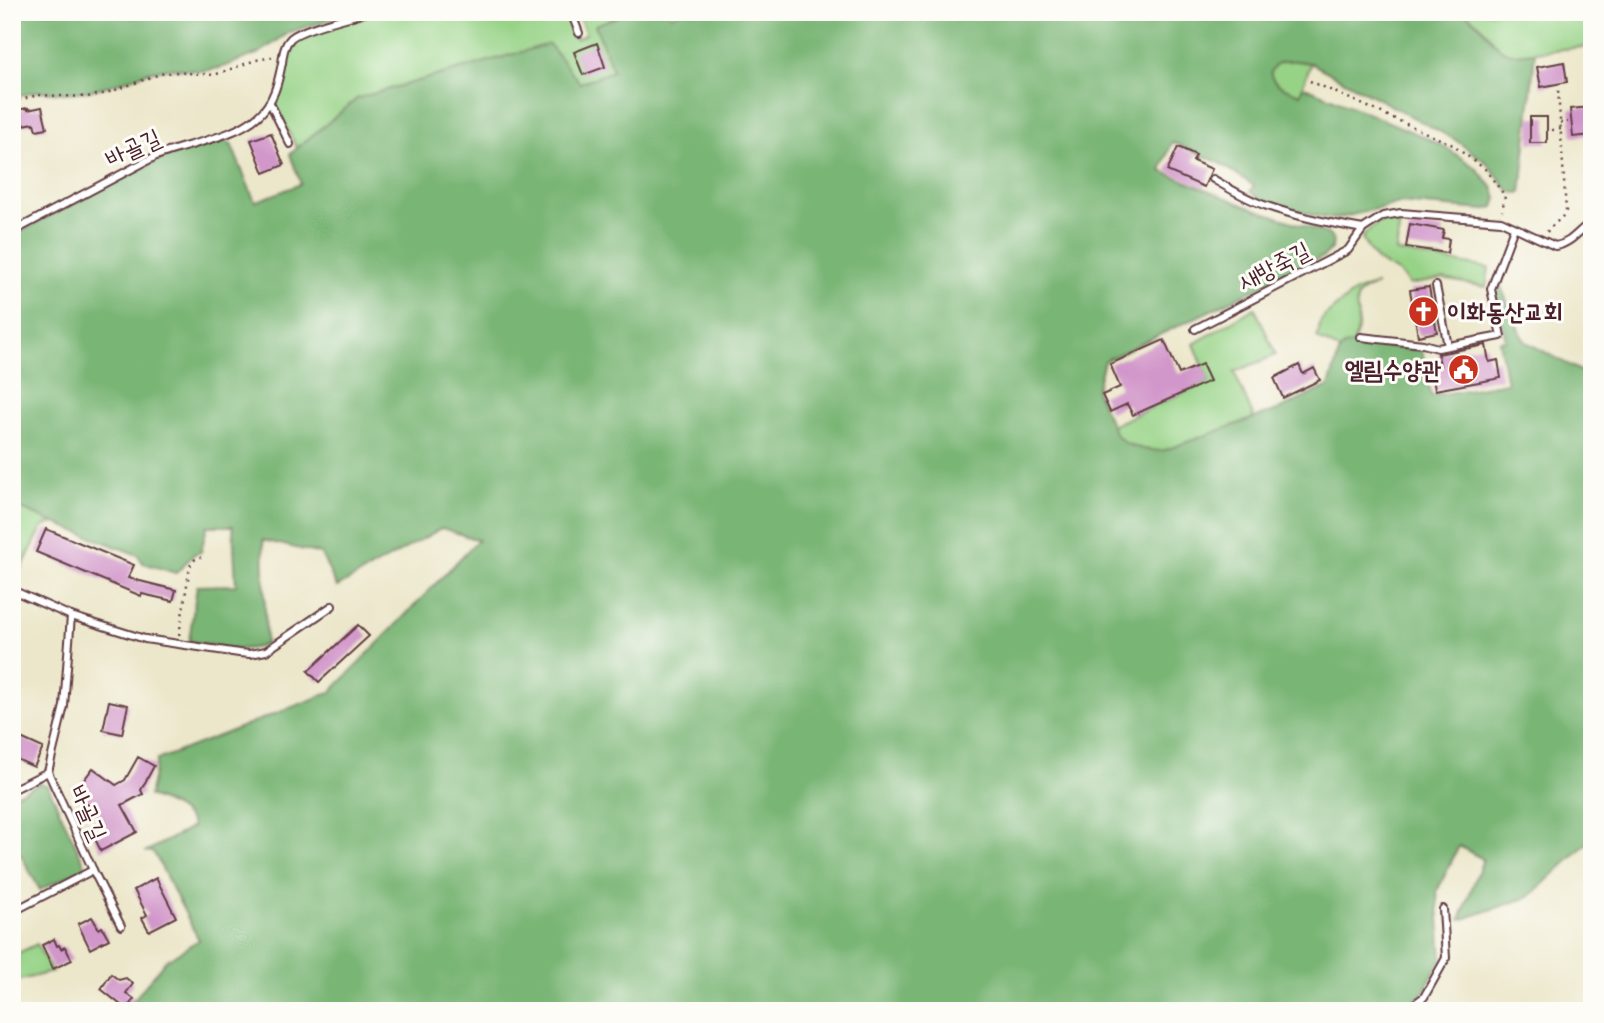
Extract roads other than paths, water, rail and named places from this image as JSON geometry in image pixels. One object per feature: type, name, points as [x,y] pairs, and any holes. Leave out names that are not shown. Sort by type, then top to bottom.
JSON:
[{"type":"lane","points":[[290,144],[270,103],[288,40],[303,31],[367,12]]},
{"type":"lane","points":[[571,12],[579,33]]},
{"type":"lane","name":"바골길","points":[[12,232],[154,157],[242,127],[256,118],[270,103]]},
{"type":"lane","name":"새방죽길","points":[[1213,179],[1265,206],[1319,222],[1363,229]]},
{"type":"lane","name":"새방죽길","points":[[1195,329],[1348,250],[1363,229],[1383,216],[1401,214],[1501,221],[1555,246],[1564,245],[1592,221]]},
{"type":"lane","points":[[1361,337],[1437,348],[1501,335],[1491,289],[1514,228]]},
{"type":"lane","points":[[1436,286],[1448,346]]},
{"type":"lane","points":[[12,590],[71,616],[145,639],[239,653],[259,653],[272,647],[332,606]]},
{"type":"lane","name":"바골길","points":[[71,616],[64,706],[48,772],[121,926]]},
{"type":"lane","name":"바골길","points":[[12,789],[48,772]]},
{"type":"lane","name":"바골길","points":[[12,912],[93,870]]},
{"type":"lane","points":[[1405,1011],[1424,997],[1446,958],[1443,909]]},
{"type":"place","name":"이화동산교회","points":[[1424,312]]},
{"type":"place","name":"엘림수양관","points":[[1464,370]]}]
